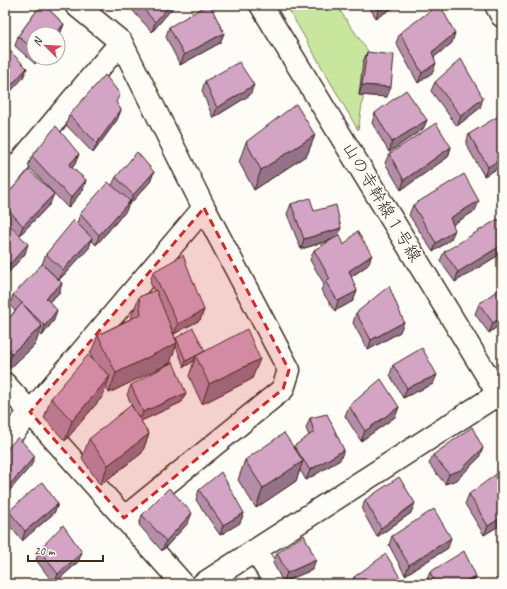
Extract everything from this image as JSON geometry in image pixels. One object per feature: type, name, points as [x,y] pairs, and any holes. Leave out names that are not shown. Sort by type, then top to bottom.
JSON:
[{"type":"street","points":[[76,5],[121,42],[204,208],[289,370],[283,389],[124,518]]},
{"type":"street","name":"山の寺幹線１号線","points":[[261,5],[500,397]]},
{"type":"street","points":[[496,5],[502,16]]},
{"type":"street","points":[[5,180],[121,42]]},
{"type":"street","points":[[5,442],[204,208]]},
{"type":"street","points":[[5,384],[183,584]]},
{"type":"street","points":[[203,584],[500,397]]},
{"type":"street","points":[[255,551],[277,584]]},
{"type":"highlighted area","points":[[204,208],[289,370],[283,389],[124,518],[30,412]]},
{"type":"green space","points":[[286,5],[336,5],[370,54],[358,130]]},
{"type":"building","points":[[41,5],[44,5],[64,24],[62,26],[26,26],[26,43],[18,36]]},
{"type":"building","points":[[140,5],[170,5],[155,22]]},
{"type":"building","points":[[207,5],[210,5],[224,33],[184,55],[169,27]]},
{"type":"building","points":[[377,5],[384,5],[379,8]]},
{"type":"building","points":[[440,5],[455,33],[432,52],[436,63],[422,73],[400,33]]},
{"type":"building","points":[[7,48],[27,68],[5,92],[5,50]]},
{"type":"building","points":[[367,52],[394,55],[391,87],[362,85]]},
{"type":"building","points":[[461,59],[483,98],[461,116],[435,82]]},
{"type":"building","points":[[239,62],[254,85],[217,108],[205,81]]},
{"type":"building","points":[[105,75],[120,94],[116,102],[121,110],[97,143],[69,115]]},
{"type":"building","points":[[406,90],[427,120],[392,142],[375,113]]},
{"type":"building","points":[[296,104],[315,135],[261,170],[246,142]]},
{"type":"building","points":[[500,115],[502,120],[502,158],[488,167],[469,134]]},
{"type":"building","points":[[436,123],[451,147],[404,180],[389,154]]},
{"type":"building","points":[[56,126],[79,154],[69,165],[86,180],[71,198],[32,156]]},
{"type":"building","points":[[137,152],[154,172],[133,195],[116,177]]},
{"type":"building","points":[[29,170],[54,194],[23,226],[5,206],[5,197]]},
{"type":"building","points":[[464,174],[479,201],[450,218],[455,230],[436,243],[413,205]]},
{"type":"building","points":[[108,182],[130,201],[99,235],[80,214]]},
{"type":"building","points":[[310,198],[314,211],[336,205],[341,228],[304,239],[291,204]]},
{"type":"building","points":[[498,219],[502,226],[502,245],[458,272],[444,252]]},
{"type":"building","points":[[5,220],[28,244],[10,264],[5,259]]},
{"type":"building","points":[[74,220],[92,238],[63,270],[46,254]]},
{"type":"building","points":[[357,231],[372,255],[349,271],[357,291],[338,301],[325,281],[330,279],[314,250],[340,235],[344,245]]},
{"type":"building","points":[[183,255],[204,310],[178,324],[153,272]]},
{"type":"building","points":[[42,264],[62,283],[46,298],[57,310],[45,326],[13,295]]},
{"type":"building","points":[[389,286],[404,322],[371,340],[356,313]]},
{"type":"building","points":[[502,287],[502,316],[493,323],[479,304]]},
{"type":"building","points":[[156,290],[177,343],[116,373],[98,335],[141,314],[139,297]]},
{"type":"building","points":[[22,303],[42,326],[12,353],[5,346],[5,323]]},
{"type":"building","points":[[193,328],[205,351],[186,361],[176,338]]},
{"type":"building","points":[[247,329],[260,359],[209,384],[196,356]]},
{"type":"building","points":[[422,348],[437,375],[407,388],[393,365]]},
{"type":"building","points":[[88,355],[110,376],[72,421],[51,398]]},
{"type":"building","points":[[173,362],[186,393],[143,412],[131,385]]},
{"type":"building","points":[[381,379],[399,407],[365,431],[349,406]]},
{"type":"building","points":[[131,405],[149,434],[108,465],[89,439]]},
{"type":"building","points":[[327,414],[344,450],[310,470],[294,446],[314,432],[310,418]]},
{"type":"building","points":[[472,427],[483,448],[461,470],[449,474],[433,455]]},
{"type":"building","points":[[284,433],[303,461],[263,488],[245,460]]},
{"type":"building","points":[[18,437],[35,456],[5,490],[5,451]]},
{"type":"building","points":[[502,470],[502,517],[488,526],[469,494]]},
{"type":"building","points":[[221,472],[244,513],[223,525],[199,490]]},
{"type":"building","points":[[399,477],[415,503],[381,528],[365,500]]},
{"type":"building","points":[[42,482],[58,504],[25,531],[9,511]]},
{"type":"building","points":[[169,488],[192,513],[166,541],[142,515]]},
{"type":"building","points":[[434,509],[451,538],[409,565],[392,536]]},
{"type":"building","points":[[63,525],[82,552],[58,574],[39,550]]},
{"type":"building","points":[[304,535],[316,560],[287,573],[277,553]]},
{"type":"building","points":[[464,551],[476,576],[459,584],[436,584],[430,572]]},
{"type":"building","points":[[386,554],[402,581],[398,584],[357,584],[354,577]]}]
